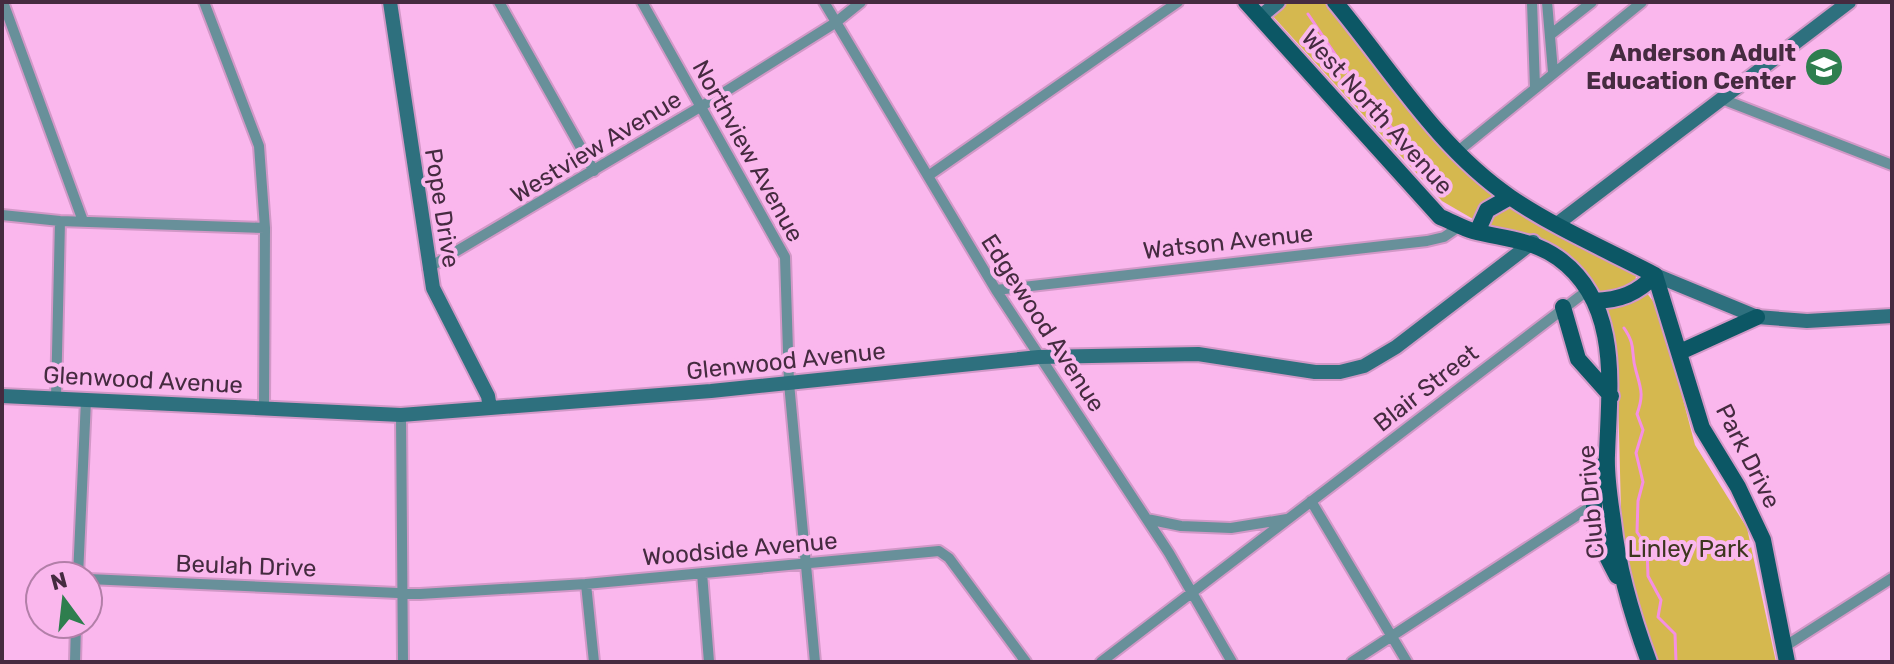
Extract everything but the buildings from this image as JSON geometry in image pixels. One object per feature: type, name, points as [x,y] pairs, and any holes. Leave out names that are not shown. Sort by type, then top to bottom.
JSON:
[{"type":"main road","name":"West North Avenue","points":[[1246,2],[1440,217],[1477,232],[1533,242]]},
{"type":"main road","points":[[1335,2],[1457,152],[1510,197],[1655,275],[1641,289],[1626,297],[1591,296],[1562,261],[1533,242]]},
{"type":"main road","points":[[1477,232],[1487,210],[1510,197]]},
{"type":"main road","name":"Park Drive","points":[[1655,275],[1702,428],[1738,487],[1763,540],[1786,655]]},
{"type":"main road","name":"Club Drive","points":[[1591,296],[1608,345],[1611,396],[1607,457],[1613,524],[1624,590],[1649,662]]},
{"type":"main road","points":[[1563,307],[1578,359],[1611,396]]},
{"type":"main road","points":[[1680,352],[1757,317]]},
{"type":"main road","points":[[1607,457],[1590,507],[1604,552],[1624,590]]},
{"type":"street","points":[[3,2],[83,221]]},
{"type":"street","points":[[204,2],[259,146],[265,228],[264,408]]},
{"type":"street","name":"Pope Drive","points":[[390,2],[428,268],[438,300],[488,396],[490,408]]},
{"type":"street","points":[[499,2],[594,171]]},
{"type":"street","name":"Northview Avenue","points":[[642,2],[782,247],[789,383],[809,563],[815,662]]},
{"type":"street","name":"Edgewood Avenue","points":[[824,2],[996,290],[1194,593],[1232,662]]},
{"type":"street","name":"Westview Avenue","points":[[428,268],[701,107],[835,23],[861,2]]},
{"type":"street","points":[[928,176],[1178,2]]},
{"type":"street","points":[[1260,17],[1278,2]]},
{"type":"street","points":[[1532,2],[1535,87]]},
{"type":"street","points":[[1547,2],[1553,72]]},
{"type":"street","points":[[1550,35],[1592,2]]},
{"type":"street","points":[[1457,152],[1642,2]]},
{"type":"street","points":[[1557,224],[1849,2]]},
{"type":"street","points":[[1722,99],[1892,165]]},
{"type":"street","points":[[2,215],[60,221],[265,228]]},
{"type":"street","points":[[56,398],[60,221]]},
{"type":"street","name":"Watson Avenue","points":[[996,290],[1427,241],[1444,237],[1460,226]]},
{"type":"street","name":"Glenwood Avenue","points":[[2,396],[401,415],[789,383],[1039,357],[1198,354],[1340,372],[1364,366],[1396,347],[1533,242]]},
{"type":"street","points":[[1655,275],[1757,317],[1807,321],[1892,316]]},
{"type":"street","name":"Blair Street","points":[[1101,662],[1563,307],[1591,296]]},
{"type":"street","points":[[79,560],[86,400]]},
{"type":"street","points":[[401,415],[403,662]]},
{"type":"street","points":[[1311,501],[1407,662]]},
{"type":"street","points":[[1352,662],[1590,507]]},
{"type":"street","points":[[1147,519],[1181,526],[1231,528],[1289,519]]},
{"type":"street","name":"Woodside Avenue","points":[[403,593],[586,584],[939,551],[949,558],[1026,662]]},
{"type":"street","points":[[702,573],[709,662]]},
{"type":"street","points":[[1786,655],[1892,578]]},
{"type":"street","name":"Beulah Drive","points":[[104,580],[403,593]]},
{"type":"street","points":[[586,584],[594,662]]},
{"type":"street","points":[[75,662],[76,640]]},
{"type":"green space","points":[[1260,2],[1329,2],[1496,191],[1473,219],[1442,201]]},
{"type":"green space","points":[[1509,203],[1625,266],[1636,275],[1635,285],[1624,291],[1598,293],[1589,281],[1485,226],[1488,217]]},
{"type":"green space","name":"Linley Park","points":[[1646,292],[1659,309],[1695,445],[1747,528],[1776,662],[1657,662],[1622,548],[1617,356],[1605,305]]},
{"type":"waterway","points":[[1308,14],[1343,66],[1436,184]]},
{"type":"waterway","points":[[1624,328],[1632,345],[1641,392],[1637,414],[1643,430],[1636,453],[1643,482],[1638,501],[1637,532],[1647,547],[1648,576],[1661,600],[1658,617],[1675,634],[1676,662]]},
{"type":"place","name":"Anderson Adult Education Center","points":[[1824,67]]}]
